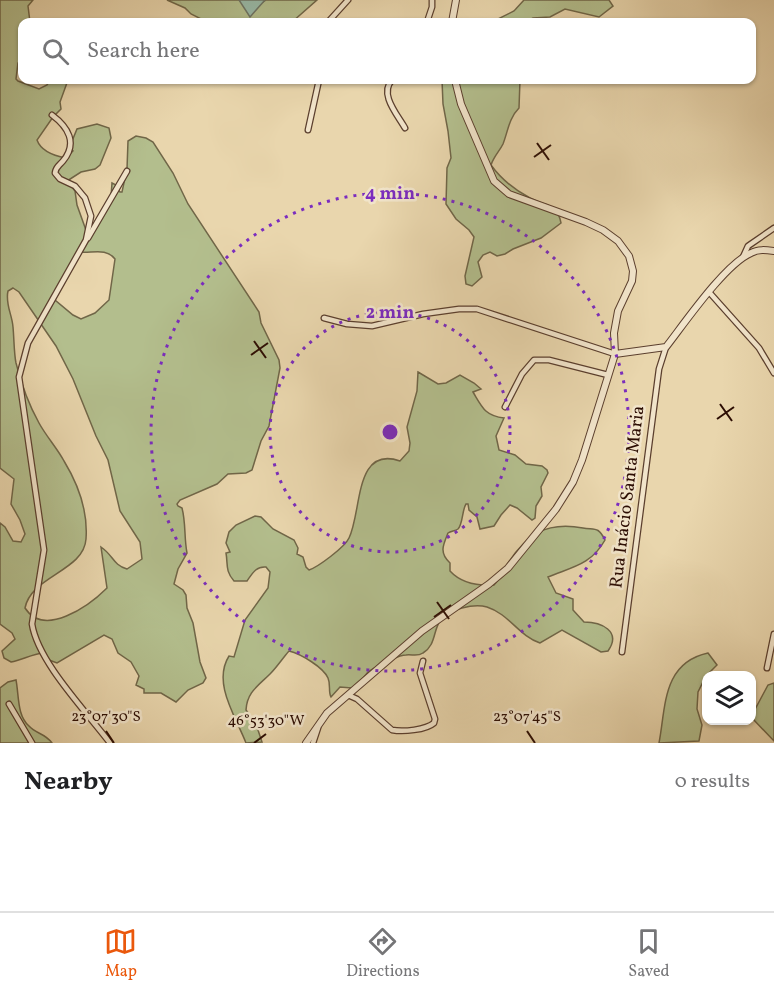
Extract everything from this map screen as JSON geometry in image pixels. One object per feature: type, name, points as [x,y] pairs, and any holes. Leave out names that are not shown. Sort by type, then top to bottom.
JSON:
[{"type":"street","points":[[332,18],[348,0]]},
{"type":"street","points":[[428,18],[432,0]]},
{"type":"street","points":[[453,18],[456,0]]},
{"type":"street","points":[[308,130],[318,84]]},
{"type":"street","points":[[390,84],[387,95],[405,128]]},
{"type":"street","points":[[306,743],[320,722],[348,695],[422,631],[499,576],[544,525],[573,482],[582,460],[615,354],[615,322],[632,281],[633,271],[629,256],[618,242],[603,230],[564,213],[518,198],[494,181],[461,104],[456,84]]},
{"type":"street","points":[[52,115],[64,125],[71,140],[68,153],[56,168],[55,173],[60,179],[75,186],[85,198],[89,207],[91,225],[86,240],[28,343],[20,377],[44,550],[33,610],[34,635],[53,670],[110,743]]},
{"type":"street","points":[[86,240],[93,232],[127,171]]},
{"type":"street","points":[[324,318],[347,324],[372,326],[423,314],[471,308],[615,354],[666,347],[709,292],[742,257],[748,246],[774,228]]},
{"type":"street","points":[[742,257],[752,252],[774,251]]},
{"type":"street","points":[[709,292],[759,348],[774,372]]},
{"type":"street","name":"Rua Inácio Santa Maria","points":[[622,652],[659,369],[666,347]]},
{"type":"street","points":[[505,407],[522,374],[534,360],[549,360],[608,375]]},
{"type":"street","points":[[767,668],[774,634]]},
{"type":"street","points":[[348,695],[357,699],[392,730],[400,731],[430,726],[435,723],[435,719],[420,673],[423,662]]},
{"type":"street","points":[[9,704],[32,743]]},
{"type":"street","points":[[313,743],[320,722]]},
{"type":"green space","points":[[0,0],[33,0],[28,6],[30,18],[18,18],[16,79],[18,84],[26,84],[39,89],[48,84],[67,84],[60,102],[61,109],[37,140],[39,144],[49,152],[66,158],[73,151],[70,146],[77,129],[97,124],[109,128],[111,138],[100,165],[95,169],[81,172],[67,181],[75,191],[77,205],[87,233],[89,234],[111,197],[112,183],[122,192],[127,169],[128,141],[136,136],[153,142],[173,173],[188,204],[259,312],[261,323],[279,360],[280,368],[269,426],[261,441],[252,470],[246,473],[228,474],[217,484],[180,500],[177,504],[182,508],[187,553],[178,569],[174,584],[186,595],[200,662],[206,678],[203,683],[188,690],[176,702],[161,693],[144,693],[144,689],[136,685],[139,676],[131,662],[118,653],[112,639],[104,635],[57,663],[49,660],[43,653],[11,662],[4,658],[2,651],[15,639],[12,633],[0,624],[0,523],[13,541],[21,542],[25,534],[11,504],[14,479],[0,468]],"holes":[[[78,252],[103,252],[115,259],[109,300],[95,313],[81,319],[55,300]],[[13,288],[19,292],[56,346],[73,379],[108,460],[120,511],[140,542],[142,559],[127,569],[119,565],[101,547],[107,588],[78,610],[55,620],[43,620],[33,616],[25,608],[29,597],[37,588],[76,559],[83,550],[86,539],[85,519],[74,479],[39,423],[20,378],[15,359],[12,322],[7,300],[8,291]]]},
{"type":"green space","points":[[167,0],[254,0],[263,2],[266,0],[317,0],[297,18],[199,18],[185,8]]},
{"type":"green space","points":[[524,0],[609,0],[613,6],[599,17],[565,9],[550,17],[500,18],[514,11]]},
{"type":"green space","points":[[442,84],[520,84],[519,108],[513,116],[503,144],[491,165],[519,191],[554,208],[561,223],[541,238],[505,254],[497,256],[490,252],[483,255],[478,262],[482,277],[472,286],[466,284],[465,276],[474,237],[456,219],[446,204],[447,168],[451,158]]},
{"type":"green space","points":[[418,372],[438,384],[446,383],[460,375],[474,383],[481,389],[473,392],[485,410],[492,415],[504,418],[496,436],[499,450],[515,455],[526,464],[542,466],[548,473],[541,487],[542,496],[536,506],[535,518],[532,520],[510,505],[494,526],[480,529],[477,517],[466,504],[460,527],[448,533],[444,545],[443,552],[450,563],[450,571],[470,583],[494,585],[513,555],[538,533],[547,529],[570,526],[596,530],[605,540],[594,555],[580,564],[548,577],[556,593],[573,599],[573,610],[584,622],[608,629],[613,638],[612,644],[608,651],[601,652],[562,630],[540,643],[526,635],[495,610],[482,606],[469,607],[455,610],[440,621],[430,646],[423,653],[401,656],[388,661],[368,672],[352,688],[340,687],[331,697],[329,681],[325,674],[311,662],[289,651],[248,698],[246,710],[256,724],[262,742],[246,743],[227,700],[224,689],[224,666],[229,656],[234,657],[245,620],[268,588],[270,572],[263,567],[255,571],[247,581],[234,581],[227,567],[226,553],[230,552],[226,543],[229,532],[236,525],[255,516],[261,517],[273,529],[294,540],[298,548],[297,554],[303,557],[309,570],[337,551],[349,538],[367,471],[374,463],[385,459],[400,461],[409,451],[407,427],[417,391]]},
{"type":"green space","points":[[708,653],[717,665],[711,671],[702,671],[697,709],[702,725],[699,741],[659,743],[669,688],[674,676],[682,666],[693,658]]},
{"type":"green space","points":[[16,680],[22,717],[32,729],[52,743],[0,743],[0,688]]},
{"type":"green space","points":[[774,683],[774,741],[756,722],[756,708],[768,685]]},
{"type":"shaded area","points":[[239,0],[265,0],[250,17]]}]
